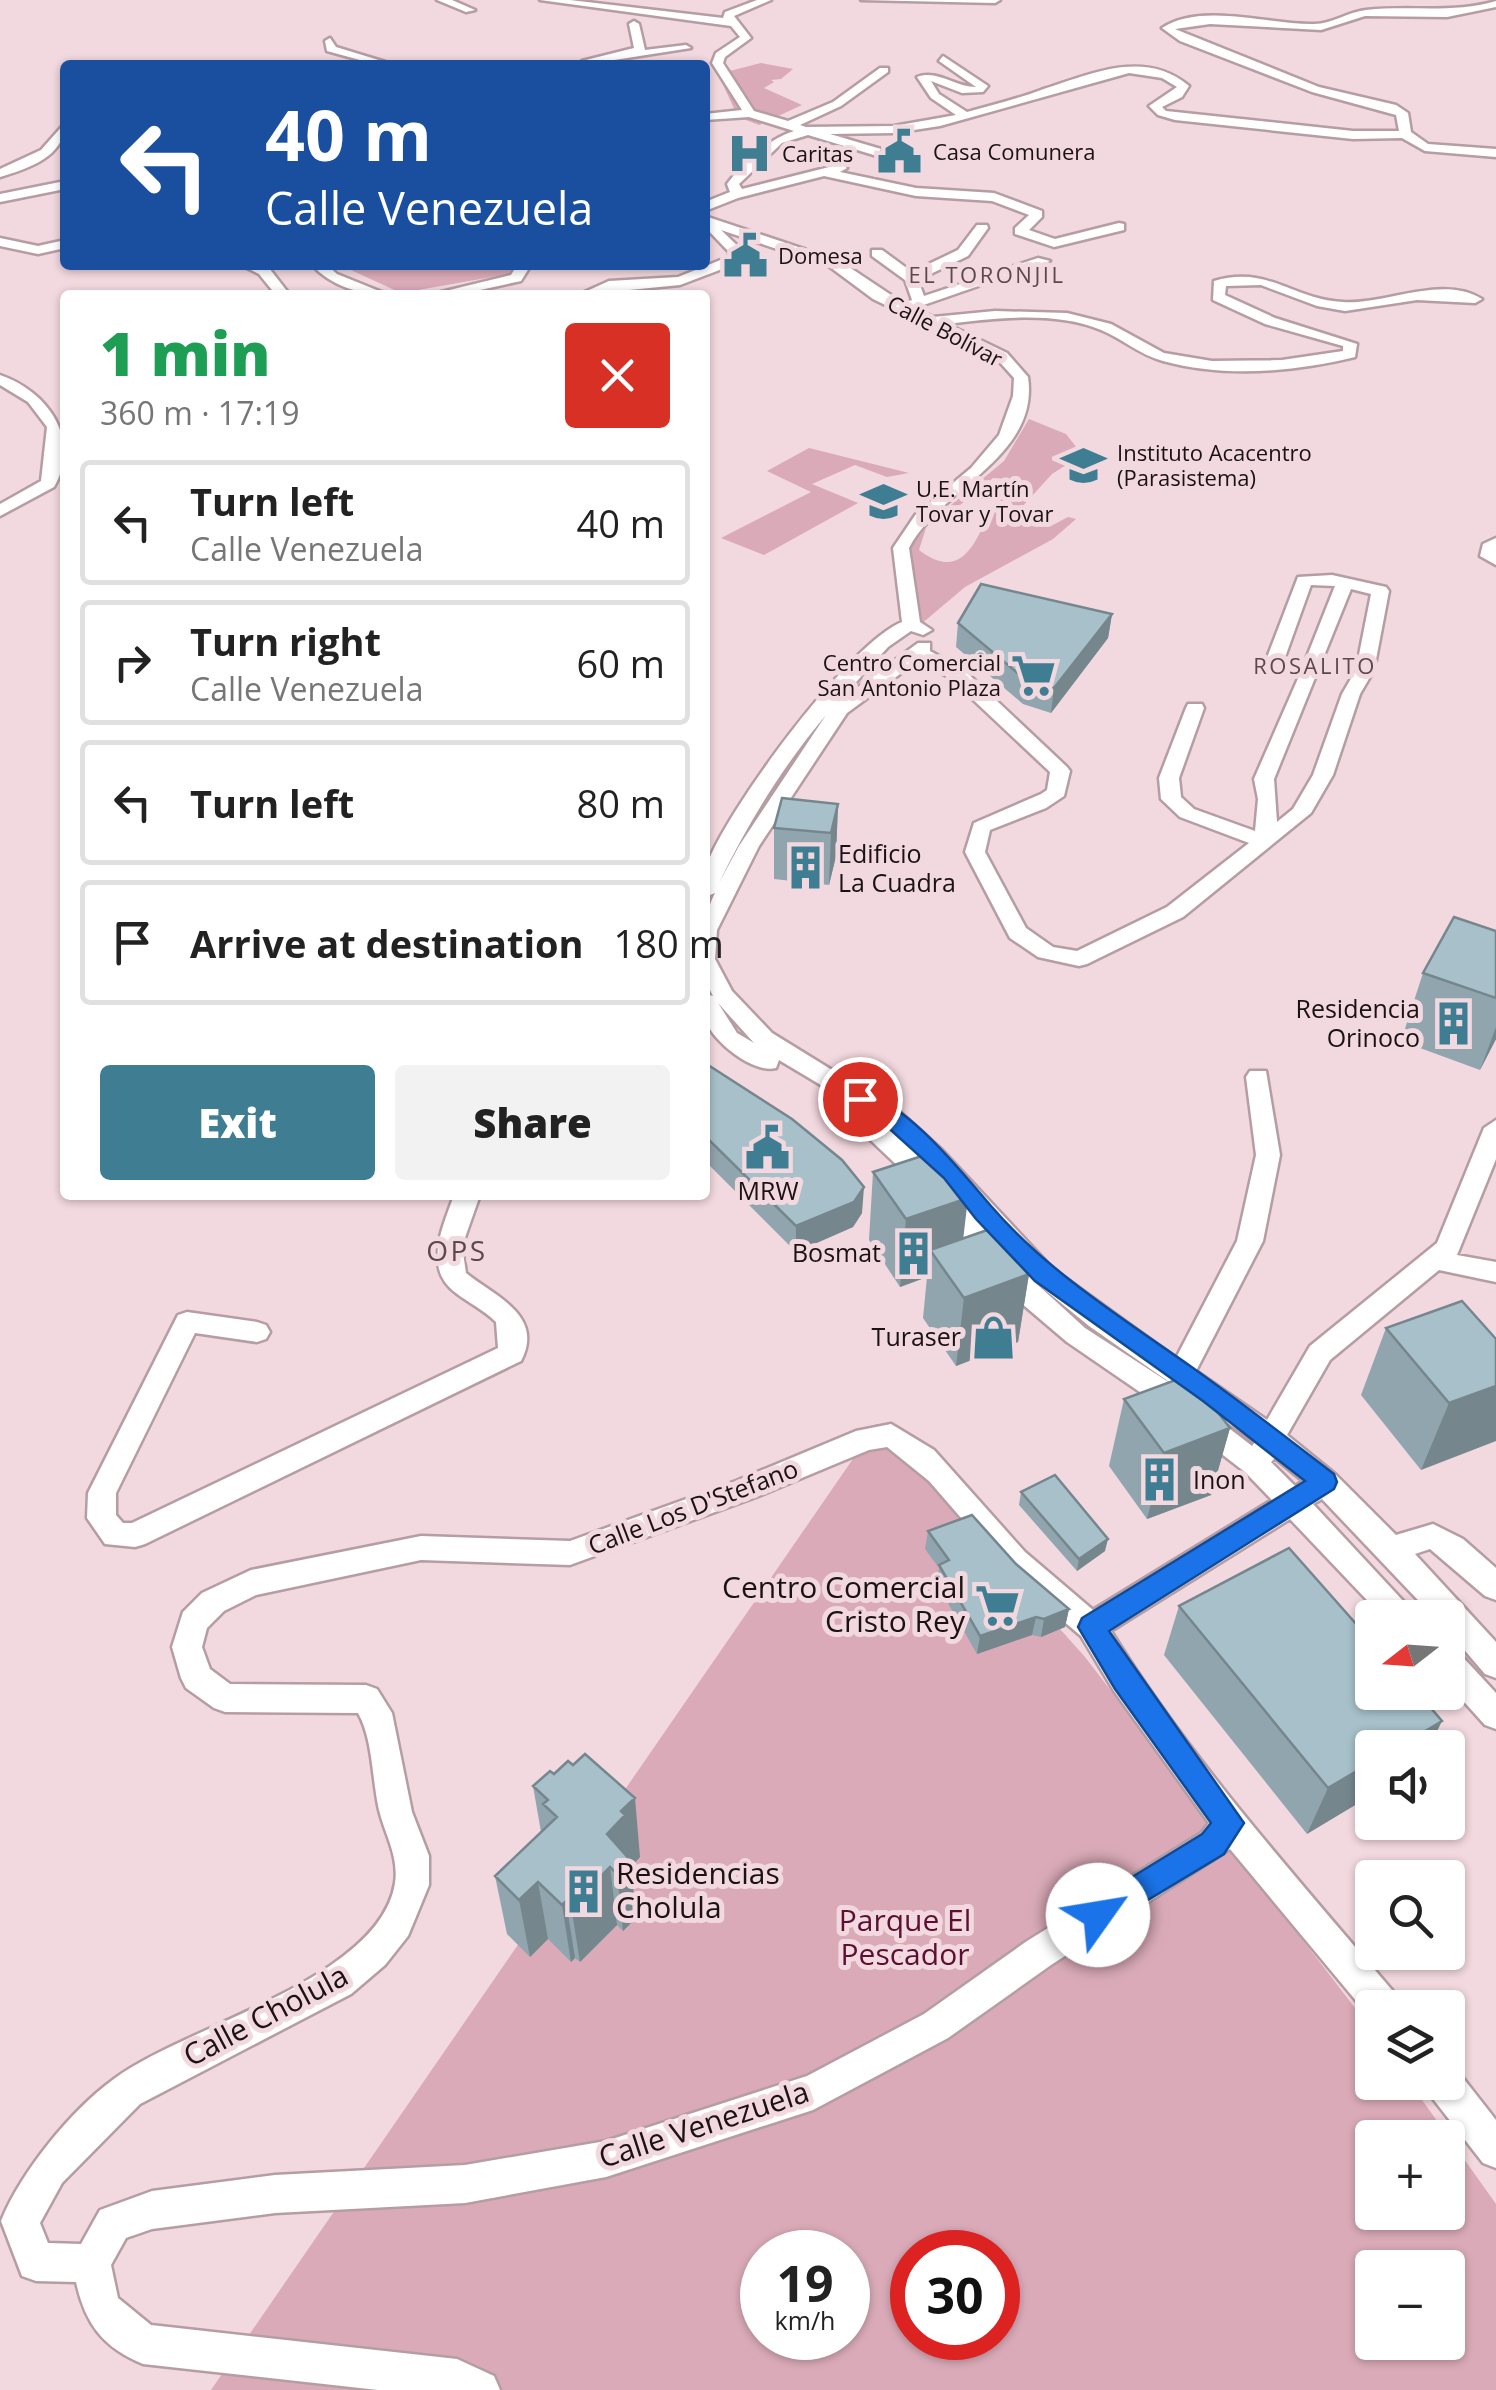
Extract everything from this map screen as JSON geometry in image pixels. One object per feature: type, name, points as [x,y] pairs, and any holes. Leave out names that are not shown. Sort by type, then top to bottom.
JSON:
[{"type":"street","points":[[442,0],[470,10]]},
{"type":"street","points":[[545,0],[732,21]]},
{"type":"street","points":[[732,21],[722,15],[748,0]]},
{"type":"street","points":[[750,113],[717,63],[720,55],[746,38],[729,14],[766,0]]},
{"type":"street","points":[[866,0],[995,0]]},
{"type":"street","points":[[1405,134],[1402,113],[1392,107],[1316,90],[1184,39],[1168,28],[1178,23],[1211,22],[1314,27],[1339,24],[1348,16],[1367,12],[1456,17],[1496,4]]},
{"type":"street","points":[[632,55],[641,47],[634,24]]},
{"type":"street","points":[[330,41],[330,50],[370,60]]},
{"type":"street","points":[[605,60],[686,48]]},
{"type":"street","points":[[943,60],[982,86],[980,90],[966,92],[954,90],[939,78],[923,77],[934,96],[963,115]]},
{"type":"street","points":[[796,129],[909,128],[1040,95],[1087,76],[1143,69],[1170,76],[1183,86],[1178,94],[1156,106],[1162,113],[1353,135],[1405,134],[1425,146],[1496,153]]},
{"type":"street","points":[[734,196],[738,192],[733,184],[739,175],[772,150],[778,140],[884,70]]},
{"type":"street","points":[[710,116],[750,113],[877,152]]},
{"type":"street","points":[[710,204],[860,162],[909,128]]},
{"type":"street","points":[[0,173],[32,162],[60,134]]},
{"type":"street","points":[[827,173],[916,192],[994,197],[1037,214],[1020,230],[1046,242],[1119,227]]},
{"type":"street","points":[[0,198],[60,186]]},
{"type":"street","name":"Calle Bolívar","points":[[710,224],[835,264],[878,296],[1002,356],[1021,377],[1023,387],[1014,427],[975,474],[908,533],[900,552],[911,625]]},
{"type":"street","points":[[710,226],[738,252],[733,260],[710,269]]},
{"type":"street","points":[[911,278],[963,253],[982,228]]},
{"type":"street","points":[[0,242],[38,250],[60,245]]},
{"type":"street","points":[[877,253],[911,278],[920,301]]},
{"type":"street","points":[[902,308],[1043,261]]},
{"type":"street","points":[[261,270],[278,290]]},
{"type":"street","points":[[325,270],[369,290]]},
{"type":"street","points":[[461,290],[516,278],[521,270]]},
{"type":"street","points":[[596,290],[608,285],[680,281],[708,270]]},
{"type":"street","points":[[931,322],[1070,318],[1103,326],[1162,357],[1232,366],[1322,360],[1350,354],[1350,344],[1236,308],[1218,297],[1219,284],[1230,279],[1271,284],[1310,301],[1336,306],[1353,307],[1420,295],[1475,298]]},
{"type":"street","points":[[0,379],[33,400],[55,426],[54,469],[41,494],[0,511]]},
{"type":"street","points":[[54,469],[60,477]]},
{"type":"street","points":[[1496,543],[1489,548],[1488,556],[1496,560]]},
{"type":"street","points":[[922,650],[957,674],[1060,771],[1057,792],[1042,806],[1001,814],[980,827],[975,852],[1018,933],[1046,952],[1079,959],[1175,912],[1301,813],[1323,774],[1351,694],[1365,670],[1380,590],[1304,581],[1274,663],[1311,671]]},
{"type":"street","points":[[1264,842],[1268,799],[1264,779],[1344,584]]},
{"type":"street","points":[[710,880],[728,842],[808,721],[896,629],[911,625],[927,635],[922,650],[840,708],[749,846],[710,922]]},
{"type":"street","points":[[885,640],[887,647],[897,652],[922,650]]},
{"type":"street","points":[[1195,708],[1169,778],[1172,799],[1186,813],[1264,842]]},
{"type":"street","points":[[710,837],[728,842]]},
{"type":"street","points":[[710,973],[739,1020],[769,1044],[890,1117],[952,1173],[984,1214],[1044,1275],[1272,1439],[1391,1600]]},
{"type":"street","points":[[717,1039],[871,1126],[930,1181],[1029,1295],[1076,1335],[1163,1393],[1254,1464],[1310,1491],[1391,1548],[1496,1664]]},
{"type":"street","points":[[1182,1372],[1250,1241],[1268,1155],[1258,1076]]},
{"type":"street","points":[[1254,1464],[1320,1352],[1448,1248],[1496,1128]]},
{"type":"street","points":[[258,1332],[187,1322],[102,1493],[102,1518],[115,1535],[135,1535],[511,1354],[516,1336],[510,1318],[454,1277],[449,1246],[465,1200]]},
{"type":"street","points":[[1436,1260],[1496,1272]]},
{"type":"street","name":"Calle Los D'Stefano","points":[[187,1647],[194,1621],[213,1602],[251,1583],[420,1548],[570,1553],[746,1489],[866,1439],[891,1434],[910,1445],[954,1487],[1036,1583],[1092,1627]]},
{"type":"street","points":[[1310,1491],[1092,1627],[1124,1680],[1230,1823],[1370,1990]]},
{"type":"street","points":[[1391,1548],[1433,1536],[1453,1548],[1496,1587]]},
{"type":"street","name":"Calle Cholula","points":[[91,2263],[36,2262],[20,2221],[48,2170],[127,2090],[339,1982],[373,1953],[396,1924],[412,1885],[412,1856],[396,1812],[376,1713],[366,1699],[225,1698],[197,1678],[187,1647]]},
{"type":"street","points":[[1465,1682],[1496,1715]]},
{"type":"street","name":"Calle Venezuela","points":[[91,2263],[113,2223],[152,2210],[275,2194],[465,2184],[589,2162],[813,2092],[936,2026],[1039,1952],[1213,1844],[1230,1823]]},
{"type":"street","points":[[1458,2100],[1496,2150]]},
{"type":"street","points":[[91,2263],[101,2309],[144,2344],[457,2379],[480,2390]]},
{"type":"green space","points":[[761,63],[793,69],[764,88],[802,105],[759,125],[738,117],[718,74]]},
{"type":"green space","points":[[351,270],[512,270],[509,274],[418,290],[394,290]]},
{"type":"green space","points":[[1029,419],[1066,434],[1077,448],[1074,460],[1052,474],[1021,508],[1024,514],[1051,526],[1068,517],[1076,519],[1053,539],[965,587],[920,625],[908,550],[926,528],[919,550],[935,560],[959,559],[968,551],[1008,479],[993,478],[954,510],[928,524],[1004,461]]},
{"type":"green space","points":[[809,448],[909,473],[887,477],[855,465],[812,484],[858,503],[764,555],[721,538],[811,492],[767,471]]},
{"type":"green space","name":"Parque El Pescador","points":[[877,1424],[1085,1657],[1355,2008],[1355,2100],[1422,2100],[1436,2120],[1355,2120],[1355,2230],[1465,2230],[1465,2160],[1496,2204],[1496,2390],[211,2390]]},
{"type":"building","name":"Centro Comercial San Antonio Plaza","points":[[981,584],[1112,614],[1054,688],[1026,680],[958,623]]},
{"type":"building","points":[[782,798],[838,804],[831,833],[774,828]]},
{"type":"building","points":[[1454,917],[1496,931],[1496,998],[1423,973]]},
{"type":"building","points":[[710,1066],[792,1119],[842,1160],[864,1187],[854,1202],[796,1226],[710,1141]]},
{"type":"building","points":[[934,1152],[968,1198],[906,1219],[873,1172]]},
{"type":"building","points":[[993,1228],[1029,1274],[964,1298],[930,1250]]},
{"type":"building","points":[[1462,1301],[1496,1339],[1496,1386],[1449,1403],[1386,1328]]},
{"type":"building","points":[[1189,1375],[1230,1428],[1164,1453],[1124,1399]]},
{"type":"building","points":[[1055,1475],[1108,1539],[1079,1559],[1021,1492]]},
{"type":"building","name":"Centro Comercial Cristo Rey","points":[[972,1515],[1016,1564],[1069,1609],[980,1636],[939,1565],[949,1560],[928,1531]]},
{"type":"building","points":[[1289,1548],[1355,1623],[1355,1710],[1433,1710],[1442,1721],[1427,1730],[1355,1730],[1355,1772],[1328,1788],[1179,1606]]},
{"type":"building","points":[[585,1754],[635,1798],[621,1811],[625,1815],[607,1834],[630,1860],[617,1874],[610,1867],[571,1906],[566,1901],[562,1905],[538,1882],[519,1900],[495,1876],[557,1817],[543,1804],[548,1800],[533,1786],[550,1771],[554,1774],[568,1761],[573,1765]]},
{"type":"place","name":"Casa Comunera","points":[[900,152]]},
{"type":"place","name":"Caritas","points":[[749,154]]},
{"type":"place","name":"Domesa","points":[[745,256]]},
{"type":"place","name":"Instituto Acacentro (Parasistema)","points":[[1084,466]]},
{"type":"place","name":"U.E. Martín Tovar y Tovar","points":[[883,502]]},
{"type":"place","name":"Centro Comercial San Antonio Plaza","points":[[1034,676]]},
{"type":"place","name":"Edificio La Cuadra","points":[[805,868]]},
{"type":"place","name":"Residencia Orinoco","points":[[1453,1023]]},
{"type":"place","name":"MRW","points":[[768,1147]]},
{"type":"place","name":"Bosmat","points":[[914,1253]]},
{"type":"place","name":"Turaser","points":[[994,1337]]},
{"type":"place","name":"Inon","points":[[1160,1480]]},
{"type":"place","name":"Centro Comercial Cristo Rey","points":[[998,1605]]},
{"type":"place","name":"Residencias Cholula","points":[[583,1891]]},
{"type":"district","name":"EL TORONJIL","points":[[987,275]]},
{"type":"district","name":"ROSALITO","points":[[1315,666]]},
{"type":"district","name":"OPS","points":[[457,1251]]},
{"type":"route","points":[[860,1099],[890,1117],[952,1173],[984,1214],[1044,1275],[1212,1394],[1324,1482],[1092,1627],[1124,1680],[1230,1823],[1213,1844],[1098,1915]]}]
